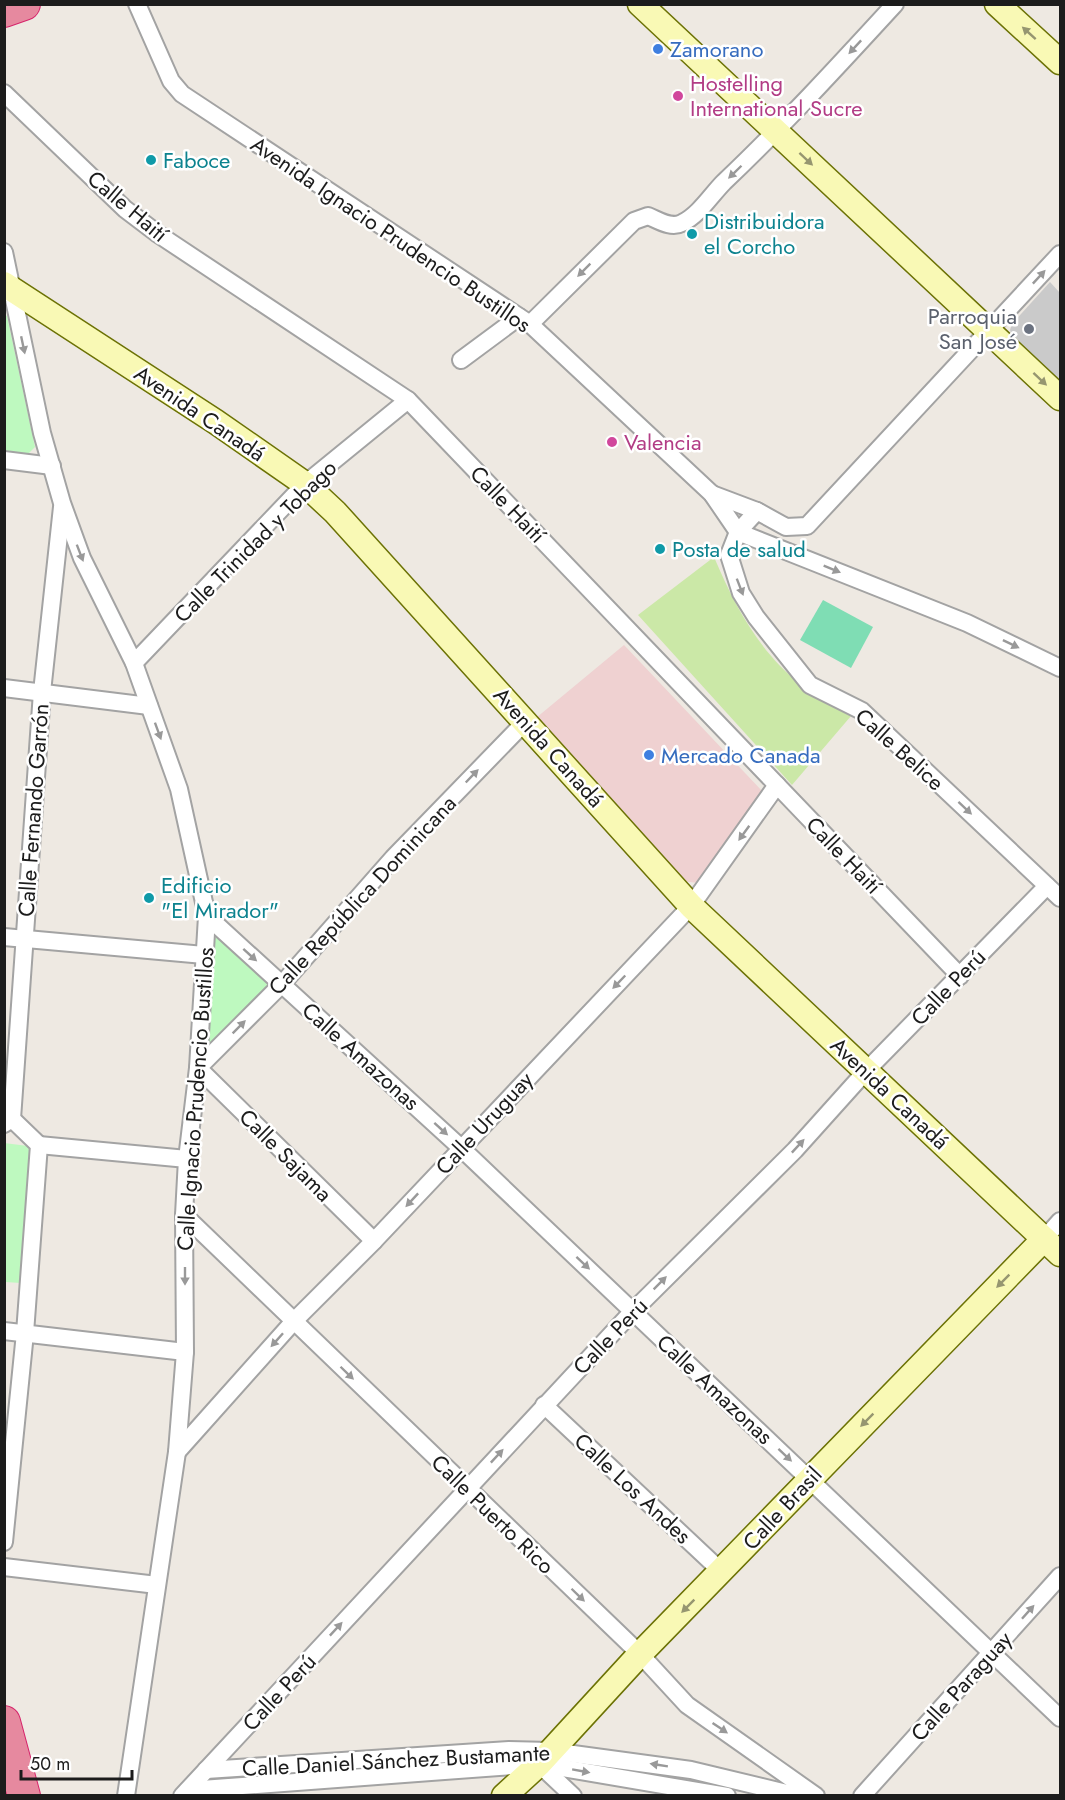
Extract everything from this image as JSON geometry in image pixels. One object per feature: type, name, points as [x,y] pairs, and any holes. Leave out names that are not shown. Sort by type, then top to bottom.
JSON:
[{"type":"highway","points":[[4,11],[24,4]]},
{"type":"highway","points":[[4,1722],[24,1796]]},
{"type":"street","name":"Avenida Ignacio Prudencio Bustillos","points":[[137,4],[171,81],[194,104],[524,321],[712,494],[738,532]]},
{"type":"street","points":[[640,4],[1060,398]]},
{"type":"street","points":[[461,360],[524,321],[634,221],[648,216],[672,226],[680,225],[693,216],[710,196],[777,132],[895,4]]},
{"type":"street","points":[[997,4],[1060,62]]},
{"type":"street","name":"Calle Haití","points":[[4,93],[125,209],[158,234],[408,400],[960,976]]},
{"type":"street","name":"Calle Ignacio Prudencio Bustillos","points":[[4,252],[7,289],[42,433],[62,503],[82,558],[134,663],[179,789],[207,916],[198,1068],[187,1159],[184,1215],[185,1352],[177,1452],[126,1796]]},
{"type":"street","points":[[712,494],[757,512],[786,527],[807,526],[1060,254]]},
{"type":"street","name":"Avenida Canadá","points":[[7,289],[216,422],[305,484],[335,512],[691,906],[1052,1246]]},
{"type":"street","name":"Calle Trinidad y Tobago","points":[[134,663],[305,484],[408,400]]},
{"type":"street","points":[[4,460],[52,466]]},
{"type":"street","name":"Calle Fernando Garrón","points":[[39,1145],[8,1121],[42,692],[62,503]]},
{"type":"street","points":[[757,512],[738,532],[967,623],[1060,668]]},
{"type":"street","name":"Calle Belice","points":[[738,532],[729,555],[741,593],[756,617],[810,685],[862,711],[1060,898]]},
{"type":"street","points":[[4,688],[149,706]]},
{"type":"street","name":"Calle República Dominicana","points":[[198,1068],[282,984],[393,858],[526,721]]},
{"type":"street","name":"Calle Uruguay","points":[[177,1452],[294,1321],[374,1241],[460,1147],[691,906],[777,785]]},
{"type":"street","name":"Calle Perú","points":[[185,1792],[633,1311],[795,1150],[866,1071],[1047,886]]},
{"type":"street","name":"Calle Amazonas","points":[[207,916],[460,1147],[1060,1719]]},
{"type":"street","points":[[4,937],[204,955]]},
{"type":"street","name":"Calle Sajama","points":[[198,1068],[374,1241]]},
{"type":"street","points":[[4,1542],[25,1333],[39,1145],[187,1159]]},
{"type":"street","name":"Calle Puerto Rico","points":[[184,1215],[466,1489],[640,1654],[687,1705],[816,1796]]},
{"type":"street","name":"Calle Brasil","points":[[504,1796],[545,1757],[809,1478],[1052,1246],[1060,1221]]},
{"type":"street","points":[[4,1331],[185,1352]]},
{"type":"street","name":"Calle Los Andes","points":[[544,1405],[722,1572]]},
{"type":"street","points":[[4,1567],[157,1585]]},
{"type":"street","name":"Calle Paraguay","points":[[862,1796],[1060,1576]]},
{"type":"street","name":"Calle Daniel Sánchez Bustamante","points":[[206,1770],[509,1750],[728,1796]]},
{"type":"street","points":[[545,1757],[573,1796]]},
{"type":"street","name":"Calle Daniel Sánchez Bustamante","points":[[185,1792],[545,1757],[691,1770],[799,1796]]},
{"type":"shaded area","points":[[1050,282],[1060,293],[1060,381],[1012,336],[1010,330],[1012,324]]},
{"type":"shaded area","name":"Mercado Canada","points":[[624,645],[763,792],[699,883],[680,881],[536,718]]},
{"type":"green space","points":[[5,315],[35,447],[28,454],[5,451]]},
{"type":"green space","points":[[714,557],[738,608],[767,651],[803,687],[851,716],[792,785],[638,615]]},
{"type":"green space","points":[[823,600],[873,627],[851,668],[800,640]]},
{"type":"green space","points":[[222,937],[269,979],[270,985],[209,1048],[202,1045],[214,938]]},
{"type":"green space","points":[[4,1143],[28,1146],[30,1153],[21,1283],[5,1282]]},
{"type":"place","name":"Zamorano","points":[[658,49]]},
{"type":"place","name":"Hostelling International Sucre","points":[[678,96]]},
{"type":"place","name":"Faboce","points":[[151,160]]},
{"type":"place","name":"Distribuidora el Corcho","points":[[692,234]]},
{"type":"place","name":"Parroquia San José","points":[[1029,329]]},
{"type":"place","name":"Valencia","points":[[612,442]]},
{"type":"place","name":"Posta de salud","points":[[660,549]]},
{"type":"place","name":"Mercado Canada","points":[[649,755]]},
{"type":"place","name":"Edificio \"El Mirador\"","points":[[149,898]]}]
